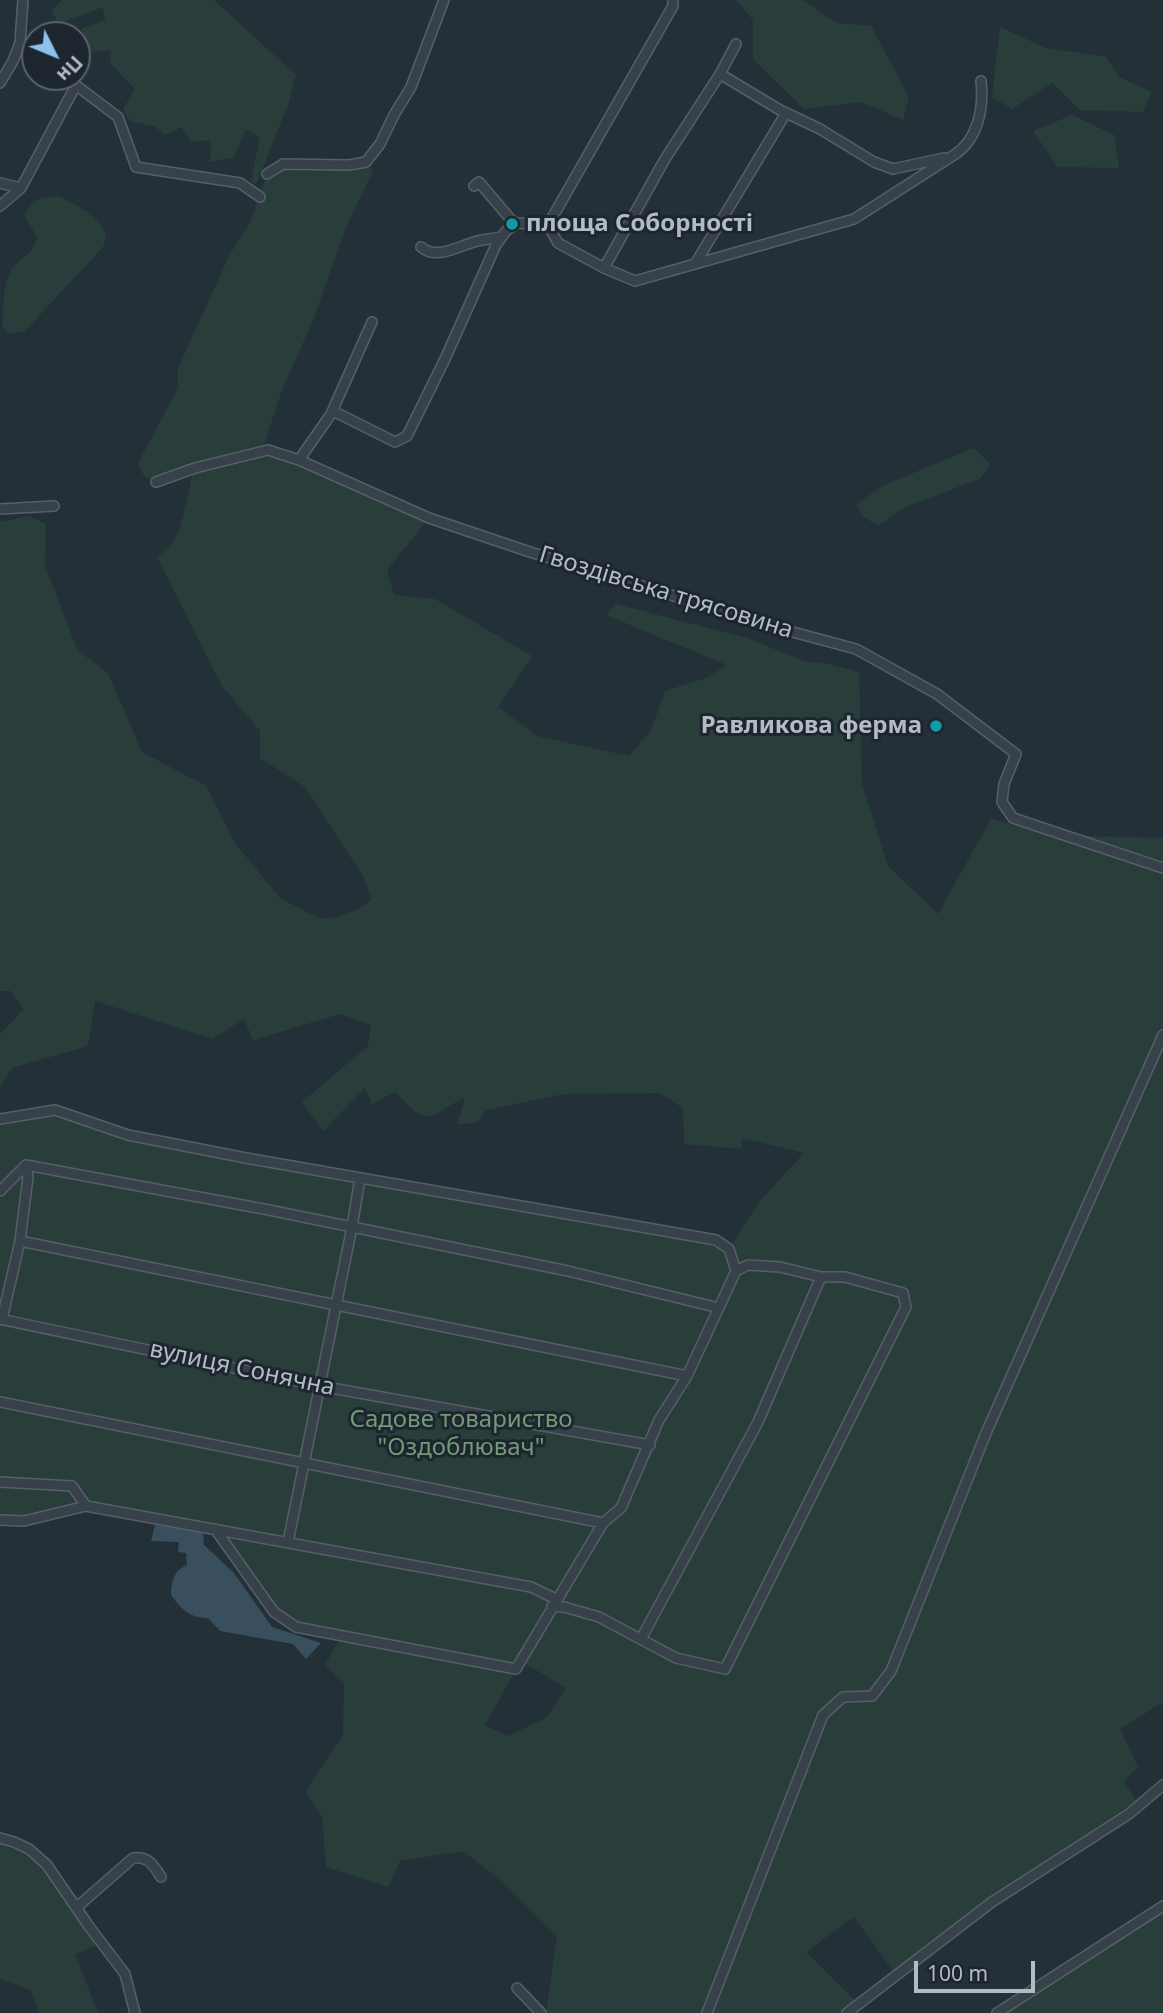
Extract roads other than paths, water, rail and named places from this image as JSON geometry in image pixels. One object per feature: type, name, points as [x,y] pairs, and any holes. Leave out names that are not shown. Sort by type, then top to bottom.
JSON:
[{"type":"street","points":[[0,83],[20,43],[23,0]]},
{"type":"street","points":[[267,174],[283,164],[349,165],[366,162],[380,144],[411,87],[444,0]]},
{"type":"street","points":[[548,226],[673,6],[673,0]]},
{"type":"street","points":[[604,268],[665,159],[720,74],[736,44]]},
{"type":"street","points":[[720,74],[874,162],[893,169],[954,155]]},
{"type":"street","points":[[548,226],[558,243],[635,281],[854,219],[964,149],[977,125],[983,99],[981,81]]},
{"type":"street","points":[[0,206],[21,188],[73,91]]},
{"type":"street","points":[[84,91],[118,117],[136,167],[240,183],[260,197]]},
{"type":"street","points":[[695,264],[786,113]]},
{"type":"street","points":[[0,183],[21,188]]},
{"type":"street","points":[[477,184],[512,221],[548,226]]},
{"type":"street","points":[[333,411],[395,442],[407,436],[496,245],[517,223]]},
{"type":"street","points":[[421,247],[427,252],[437,253],[484,239],[501,237]]},
{"type":"street","points":[[299,460],[333,411],[372,322]]},
{"type":"street","name":"Гвоздівська трясовина","points":[[156,482],[195,468],[268,450],[299,460],[429,518],[530,552],[856,649],[937,694],[1016,754],[1004,784],[1002,802],[1013,818],[1163,868]]},
{"type":"street","points":[[0,509],[54,506]]},
{"type":"street","points":[[707,2013],[823,1715],[843,1697],[872,1696],[891,1671],[986,1433],[1163,1035]]},
{"type":"street","points":[[0,1119],[55,1110],[128,1135],[716,1240],[729,1249],[736,1271]]},
{"type":"street","points":[[0,1191],[26,1165]]},
{"type":"street","points":[[26,1165],[568,1271],[719,1308]]},
{"type":"street","points":[[1,1319],[20,1241],[28,1177],[26,1165]]},
{"type":"street","points":[[288,1542],[360,1178]]},
{"type":"street","points":[[20,1241],[687,1376]]},
{"type":"street","points":[[0,1520],[24,1521],[86,1506],[288,1542],[531,1587],[554,1603],[599,1617],[676,1658],[725,1669],[906,1307],[903,1293],[845,1277],[821,1277],[780,1267],[748,1265],[736,1271],[687,1376],[659,1420],[621,1508],[603,1523],[554,1603],[516,1669],[296,1627],[274,1612],[215,1529]]},
{"type":"street","points":[[640,1639],[758,1422],[821,1277]]},
{"type":"street","name":"вулиця Сонячна","points":[[1,1319],[320,1386],[650,1445]]},
{"type":"street","points":[[0,1402],[603,1523]]},
{"type":"street","points":[[0,1482],[72,1486],[86,1506]]},
{"type":"street","points":[[847,2013],[992,1902],[1129,1814],[1163,1785]]},
{"type":"street","points":[[0,1838],[15,1842],[39,1856],[56,1875],[125,1974],[135,2013]]},
{"type":"street","points":[[76,1907],[134,1858],[147,1859],[162,1877]]},
{"type":"street","points":[[997,2013],[1163,1906]]},
{"type":"street","points":[[517,1988],[541,2013]]},
{"type":"water","points":[[155,1525],[203,1532],[204,1545],[234,1573],[272,1627],[321,1643],[306,1659],[293,1644],[220,1631],[208,1618],[186,1612],[171,1595],[174,1577],[187,1565],[186,1553],[178,1552],[179,1542],[151,1541]]},
{"type":"place","name":"площа Соборності","points":[[512,224]]},
{"type":"place","name":"Равликова ферма","points":[[936,726]]},
{"type":"park label","name":"Садове товариство \"Оздоблювач\"","points":[[461,1434]]}]
